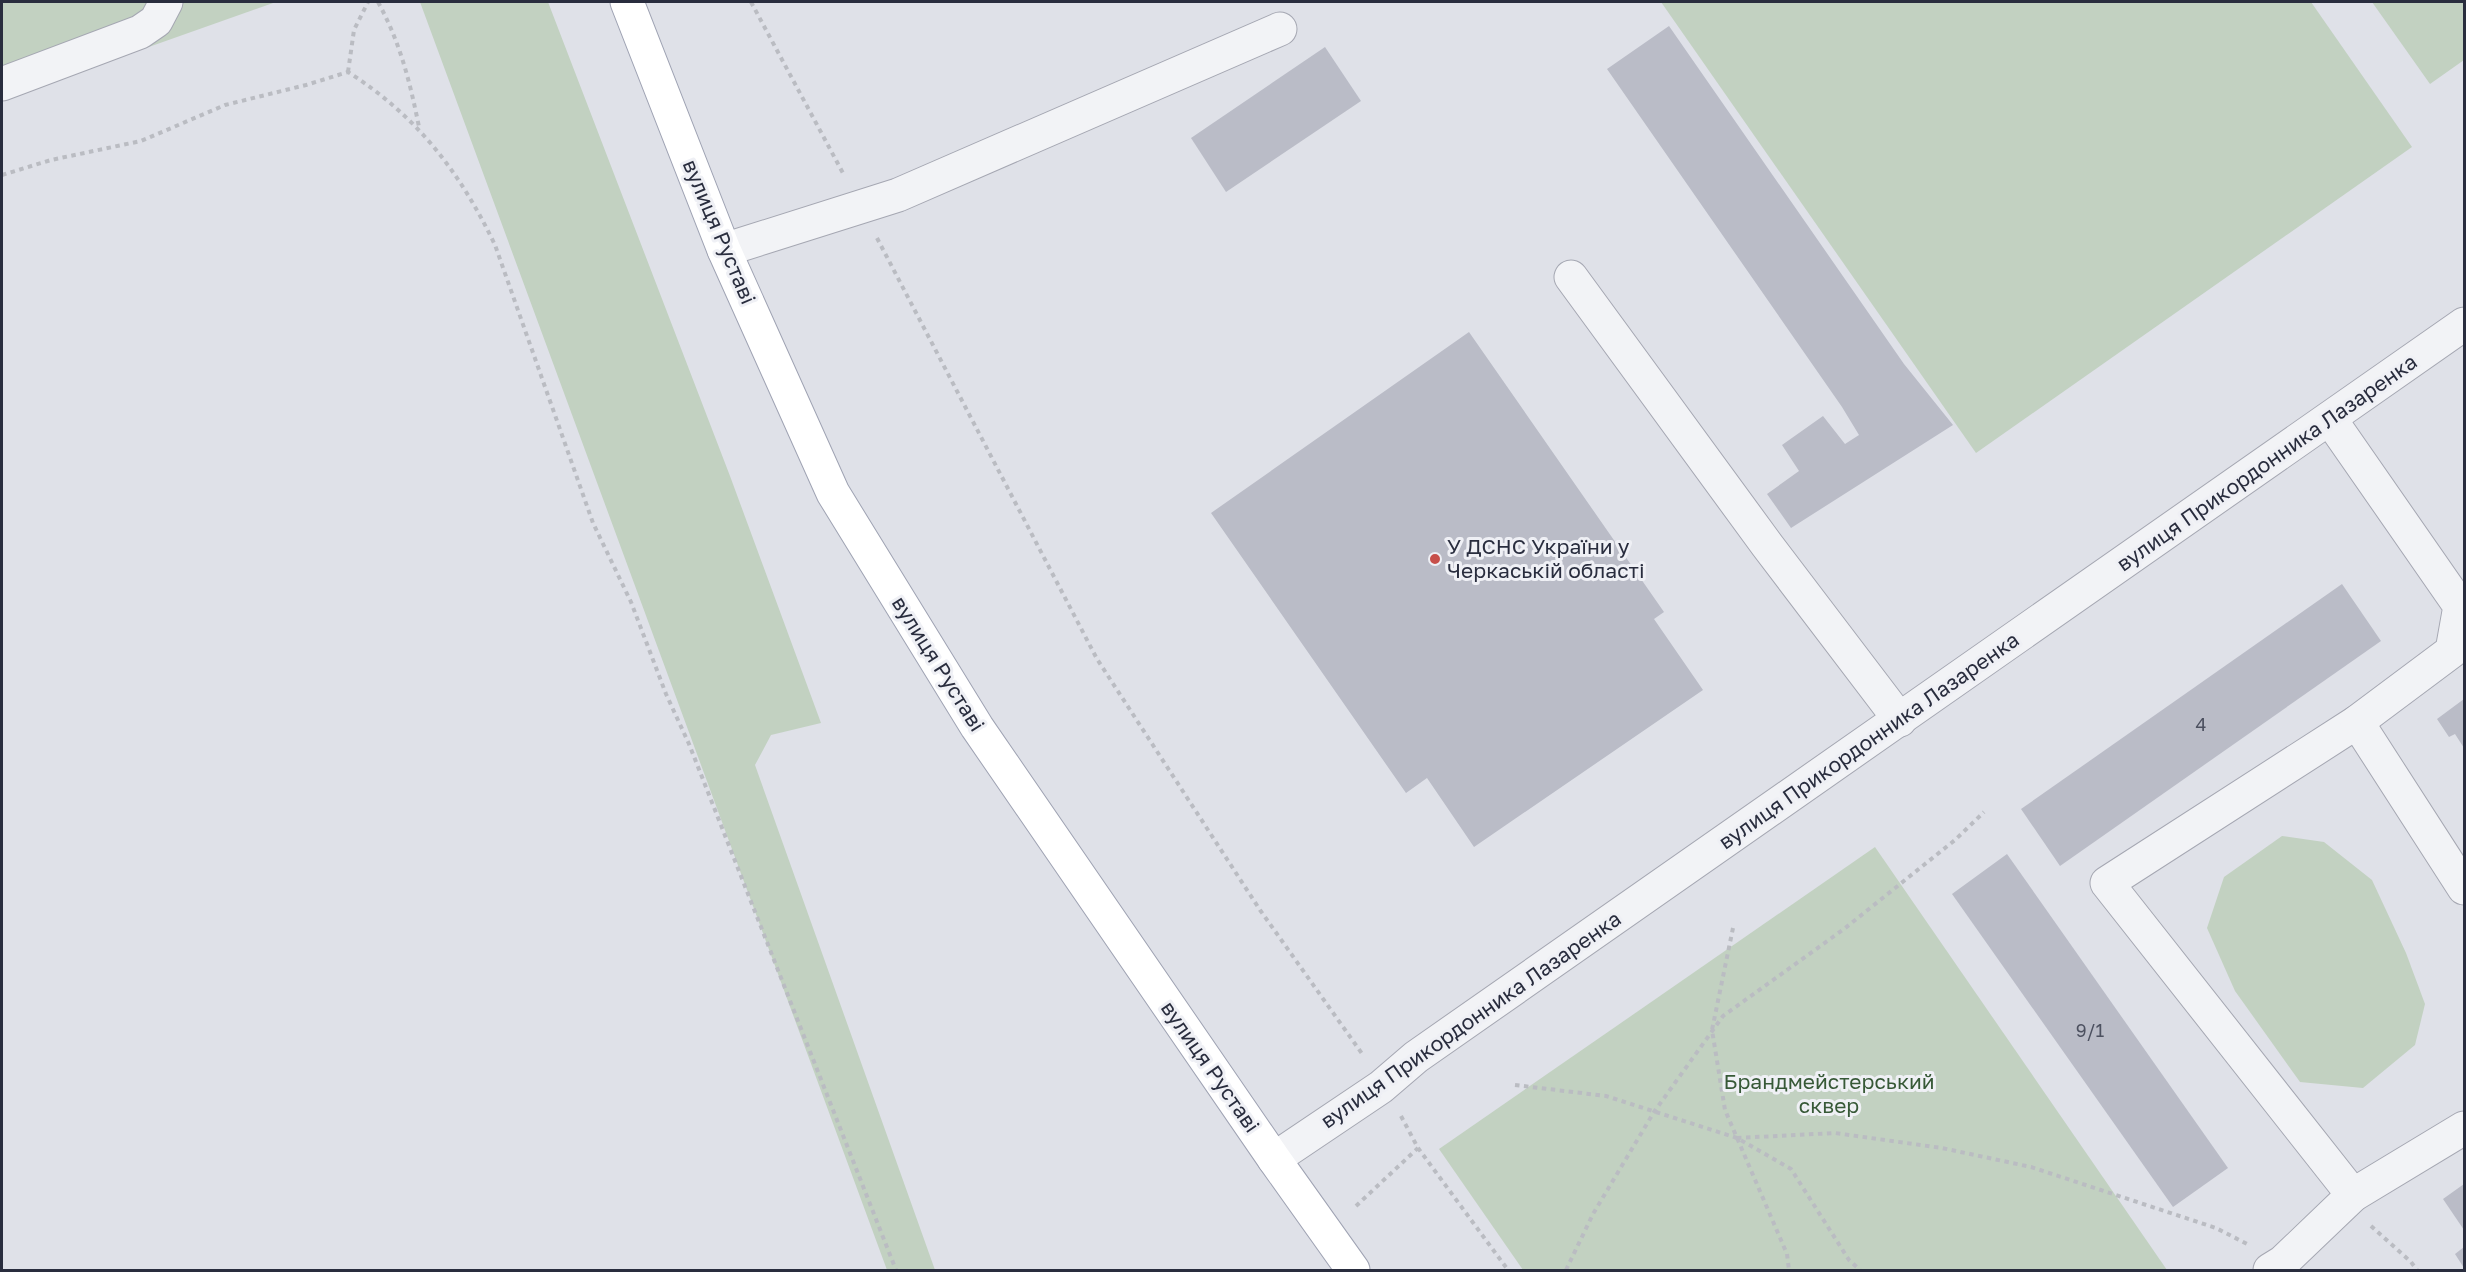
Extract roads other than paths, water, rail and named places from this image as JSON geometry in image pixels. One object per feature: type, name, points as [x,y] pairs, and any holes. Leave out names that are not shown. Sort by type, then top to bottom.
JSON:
[{"type":"main road","name":"вулиця Руставі","points":[[627,2],[724,250],[839,503],[976,728],[1353,1270]]},
{"type":"street","points":[[2,84],[135,35],[156,21],[166,2]]},
{"type":"street","points":[[724,250],[897,195],[1280,29]]},
{"type":"street","points":[[1571,277],[1767,545],[1900,720]]},
{"type":"street","name":"вулиця Прикордонника Лазаренка","points":[[1274,1159],[1381,1087],[1416,1057],[2464,324]]},
{"type":"street","points":[[2330,419],[2460,606],[2452,651],[2357,722],[2107,883],[2353,1195]]},
{"type":"street","points":[[2357,722],[2464,888]]},
{"type":"street","points":[[2277,1266],[2353,1195],[2464,1128]]},
{"type":"place","name":"У ДСНС України у Черкаській області","points":[[1435,559]]},
{"type":"park label","name":"Брандмейстерський сквер","points":[[1829,1094]]}]
